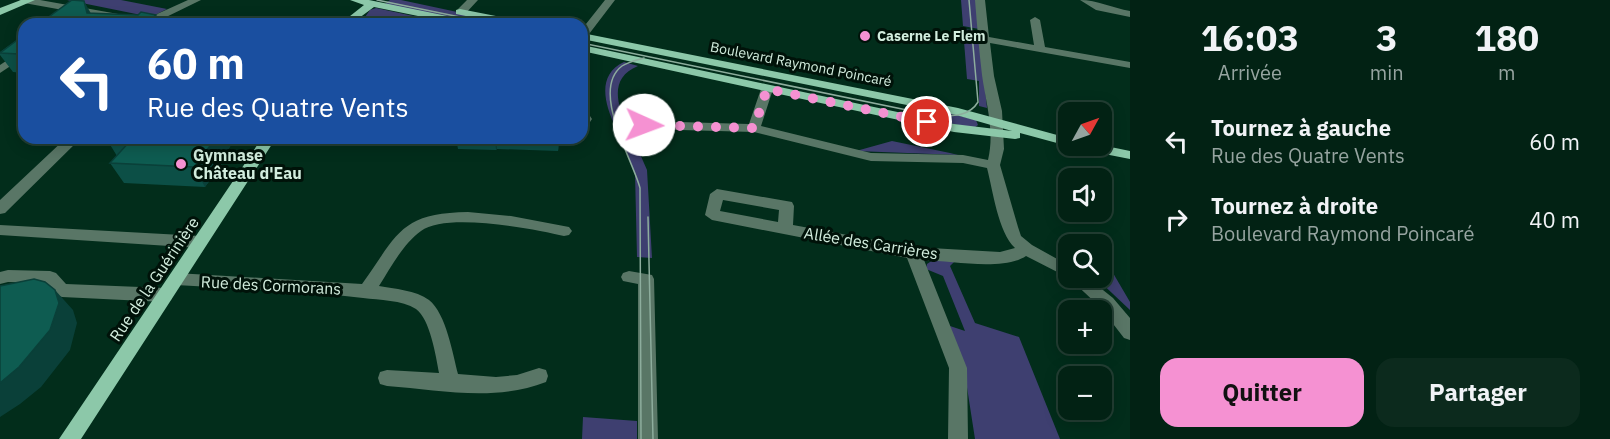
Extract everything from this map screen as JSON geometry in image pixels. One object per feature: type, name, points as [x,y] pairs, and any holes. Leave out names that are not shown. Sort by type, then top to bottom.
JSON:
[{"type":"main road","points":[[0,10],[26,0]]},
{"type":"main road","points":[[349,18],[358,0],[445,18]]},
{"type":"main road","points":[[406,0],[490,18]]},
{"type":"main road","points":[[352,18],[373,2]]},
{"type":"main road","name":"Boulevard Raymond Poincaré","points":[[588,37],[723,66],[794,77],[1058,140]]},
{"type":"main road","name":"Boulevard Raymond Poincaré","points":[[588,49],[954,128],[996,127]]},
{"type":"main road","name":"Rue de la Guérinière","points":[[69,439],[265,144]]},
{"type":"main road","points":[[1112,151],[1130,155]]},
{"type":"street","points":[[26,0],[127,18]]},
{"type":"street","points":[[162,18],[196,0]]},
{"type":"street","points":[[460,12],[473,0]]},
{"type":"street","points":[[588,28],[610,0]]},
{"type":"street","points":[[980,0],[996,127],[997,149],[993,165],[1013,234],[1026,249],[1058,267]]},
{"type":"street","points":[[1085,0],[1100,8],[1130,14]]},
{"type":"street","points":[[69,18],[80,9]]},
{"type":"street","points":[[1035,20],[1040,49]]},
{"type":"street","points":[[984,39],[1130,65]]},
{"type":"street","points":[[0,70],[18,56]]},
{"type":"street","points":[[754,128],[767,89]]},
{"type":"street","points":[[644,125],[754,128],[871,157],[963,159],[993,165]]},
{"type":"street","points":[[0,209],[68,144]]},
{"type":"street","points":[[367,291],[404,239],[427,220],[447,218],[534,223],[564,231]]},
{"type":"street","points":[[0,230],[200,242]]},
{"type":"street","name":"Allée des Carrières","points":[[785,230],[913,253],[1000,258],[1015,256],[1026,249]]},
{"type":"street","points":[[913,253],[958,368],[958,439]]},
{"type":"street","points":[[0,278],[8,276],[50,277],[62,290],[165,295]]},
{"type":"street","points":[[629,277],[646,279],[648,439]]},
{"type":"street","name":"Rue des Cormorans","points":[[176,279],[402,295],[422,304],[433,317],[451,382]]},
{"type":"street","points":[[1090,288],[1119,315],[1130,333]]},
{"type":"street","points":[[387,378],[498,386],[521,384],[539,376]]},
{"type":"shaded area","points":[[67,0],[121,0],[167,9],[151,17]]},
{"type":"shaded area","points":[[390,0],[401,0],[486,18],[456,18],[385,4]]},
{"type":"shaded area","points":[[961,0],[976,0],[979,29],[963,26]]},
{"type":"shaded area","points":[[376,8],[423,18],[364,18],[370,10]]},
{"type":"shaded area","points":[[963,29],[979,31],[987,108],[979,106],[979,81],[967,79]]},
{"type":"shaded area","points":[[624,62],[638,66],[629,71],[619,84],[618,100],[627,125],[615,126],[606,100],[606,82],[609,74]]},
{"type":"shaded area","points":[[908,103],[976,120],[978,125],[974,128],[907,115]]},
{"type":"shaded area","points":[[629,129],[647,170],[652,258],[637,257],[635,173],[617,131]]},
{"type":"shaded area","points":[[892,141],[950,153],[958,155],[856,151]]},
{"type":"shaded area","points":[[933,260],[955,261],[950,266],[975,323],[1019,337],[1060,439],[975,439],[964,368],[950,326],[965,331],[943,276],[926,269],[927,264]]},
{"type":"shaded area","points":[[1112,273],[1130,302],[1130,310],[1107,288],[1112,288]]},
{"type":"shaded area","points":[[583,417],[637,421],[637,439],[582,439]]},
{"type":"building","points":[[72,0],[84,1],[87,13],[138,15],[141,12],[156,15],[153,18],[47,18]]},
{"type":"building","points":[[18,40],[18,54],[0,53]]},
{"type":"building","points":[[127,144],[211,144],[194,167],[110,163]]},
{"type":"building","points":[[34,279],[45,282],[55,290],[59,303],[50,330],[19,367],[0,383],[0,286]]},
{"type":"tram line","points":[[377,0],[465,18]]},
{"type":"tram line","points":[[588,44],[936,116],[954,116],[970,111],[978,102],[969,0]]},
{"type":"tram line","points":[[641,439],[640,188],[616,125],[610,91],[613,77],[622,66],[644,58]]},
{"type":"tram line","points":[[648,217],[653,439]]},
{"type":"place","name":"Caserne Le Flem","points":[[865,36]]},
{"type":"place","name":"Gymnase Château d'Eau","points":[[181,164]]},
{"type":"route","points":[[644,125],[754,128],[767,89],[927,122]]}]
